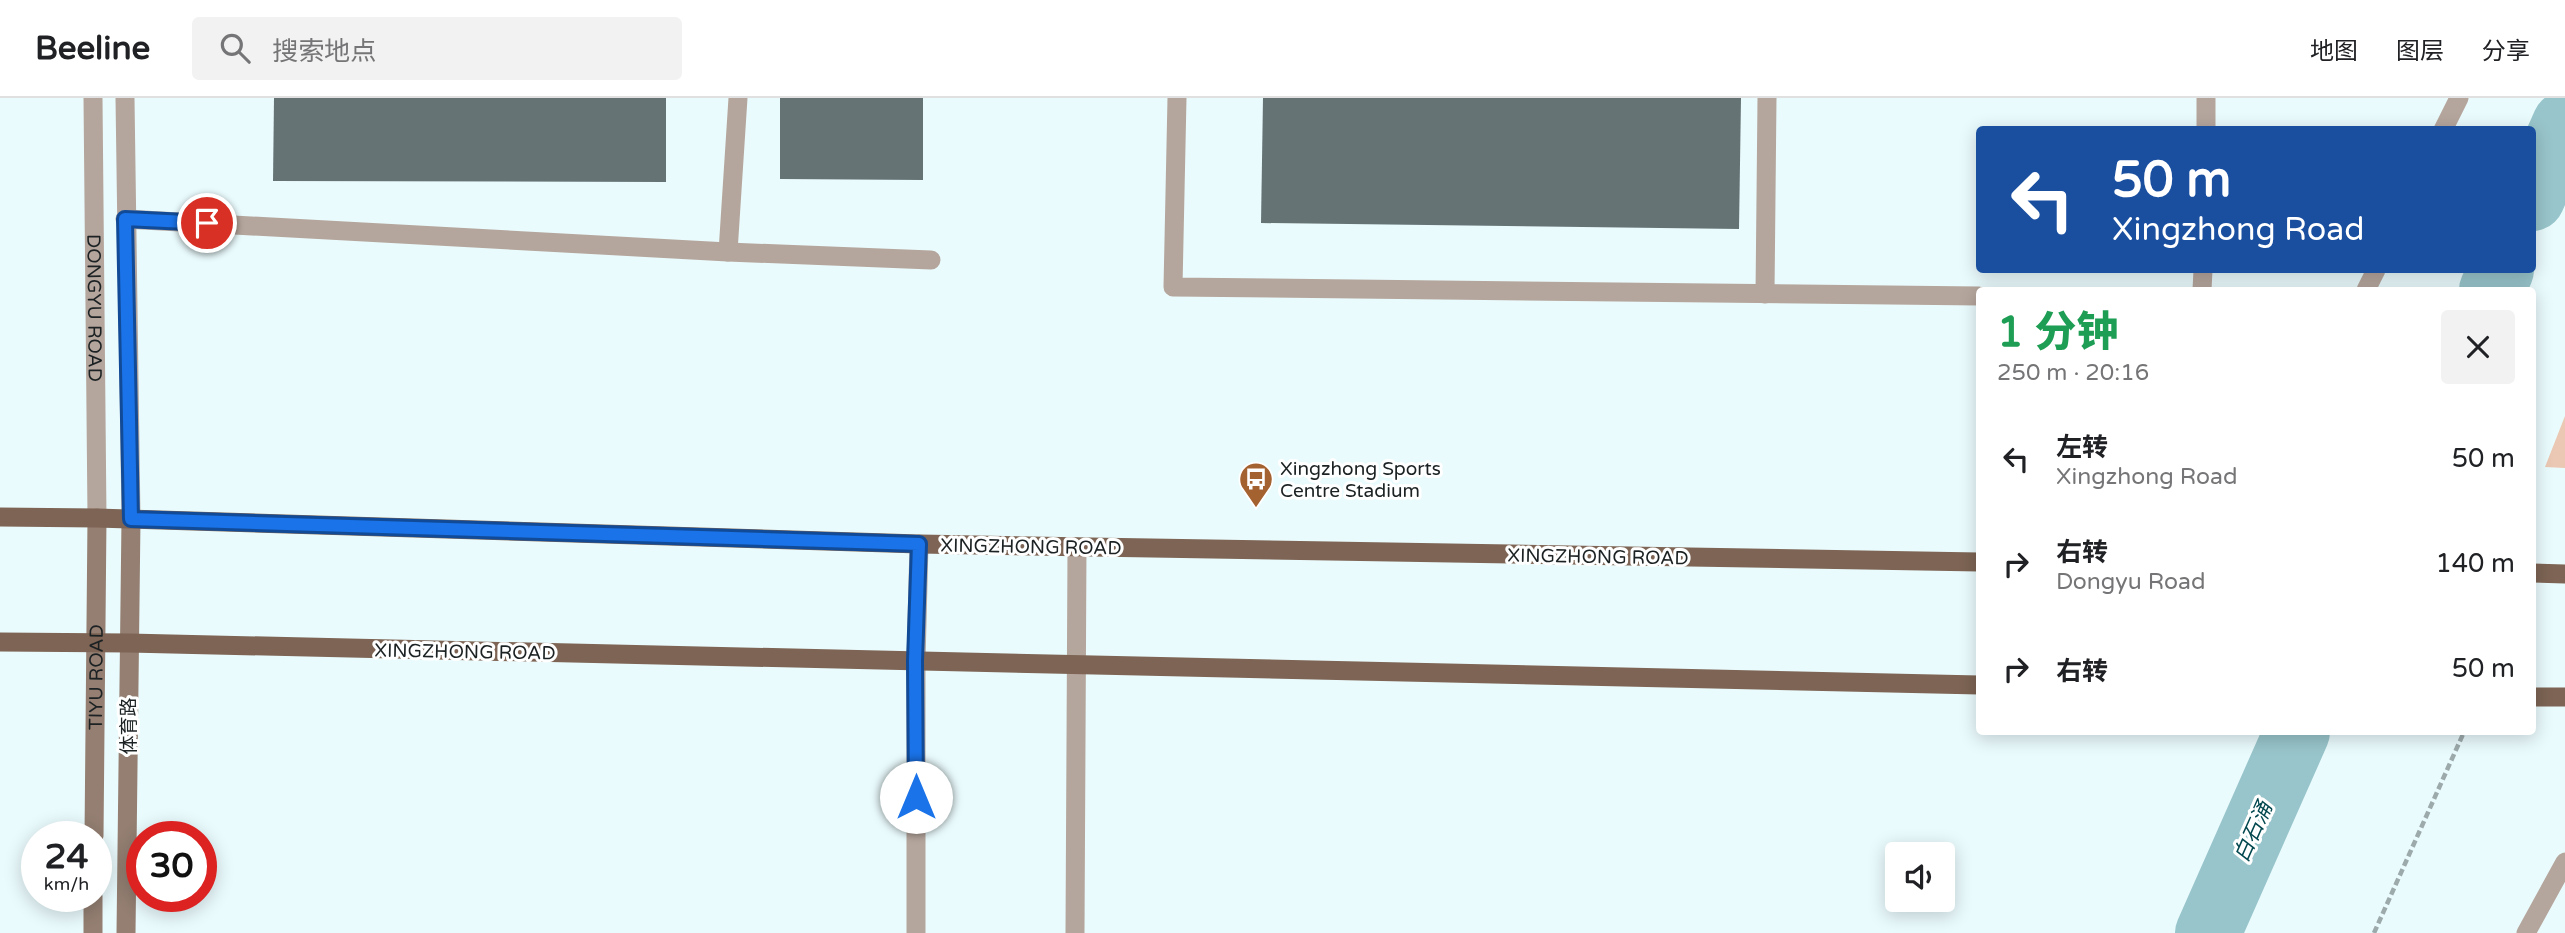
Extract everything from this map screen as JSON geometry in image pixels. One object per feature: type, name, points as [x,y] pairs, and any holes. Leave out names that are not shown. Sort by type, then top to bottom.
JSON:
[{"type":"main road","name":"XINGZHONG ROAD","points":[[0,517],[97,517],[919,544],[1976,562]]},
{"type":"main road","name":"TIYU ROAD","points":[[94,821],[97,517]]},
{"type":"main road","name":"体育路","points":[[126,933],[131,519]]},
{"type":"main road","points":[[2536,573],[2565,574]]},
{"type":"main road","name":"XINGZHONG ROAD","points":[[0,642],[1976,685]]},
{"type":"main road","points":[[2536,697],[2565,697]]},
{"type":"main road","points":[[93,912],[93,933]]},
{"type":"street","name":"DONGYU ROAD","points":[[93,98],[97,517]]},
{"type":"street","name":"DONGYU ROAD","points":[[125,98],[131,519]]},
{"type":"street","points":[[728,252],[738,98]]},
{"type":"street","points":[[1177,98],[1173,287],[1976,296]]},
{"type":"street","points":[[1765,294],[1768,98]]},
{"type":"street","points":[[2206,98],[2206,126]]},
{"type":"street","points":[[2445,126],[2459,98]]},
{"type":"street","points":[[125,219],[728,252],[931,260]]},
{"type":"street","points":[[916,933],[915,661],[919,544]]},
{"type":"street","points":[[1075,933],[1077,547]]},
{"type":"street","points":[[2526,933],[2565,862]]},
{"type":"path","points":[[2374,933],[2464,735]]},
{"type":"shaded area","points":[[2565,416],[2565,468],[2545,467]]},
{"type":"building","points":[[274,98],[666,98],[666,182],[273,181]]},
{"type":"building","points":[[780,98],[923,98],[923,180],[780,179]]},
{"type":"building","points":[[1263,98],[1741,98],[1739,229],[1261,223]]},
{"type":"waterway","name":"白石涌","points":[[2536,189],[2565,124]]},
{"type":"waterway","name":"白石涌","points":[[2493,287],[2500,273]]},
{"type":"waterway","name":"白石涌","points":[[2208,933],[2296,735]]},
{"type":"place","name":"Xingzhong Sports Centre Stadium","points":[[1256,509]]},
{"type":"route","points":[[207,223],[125,219],[131,519],[919,544],[915,661],[916,797]]}]
